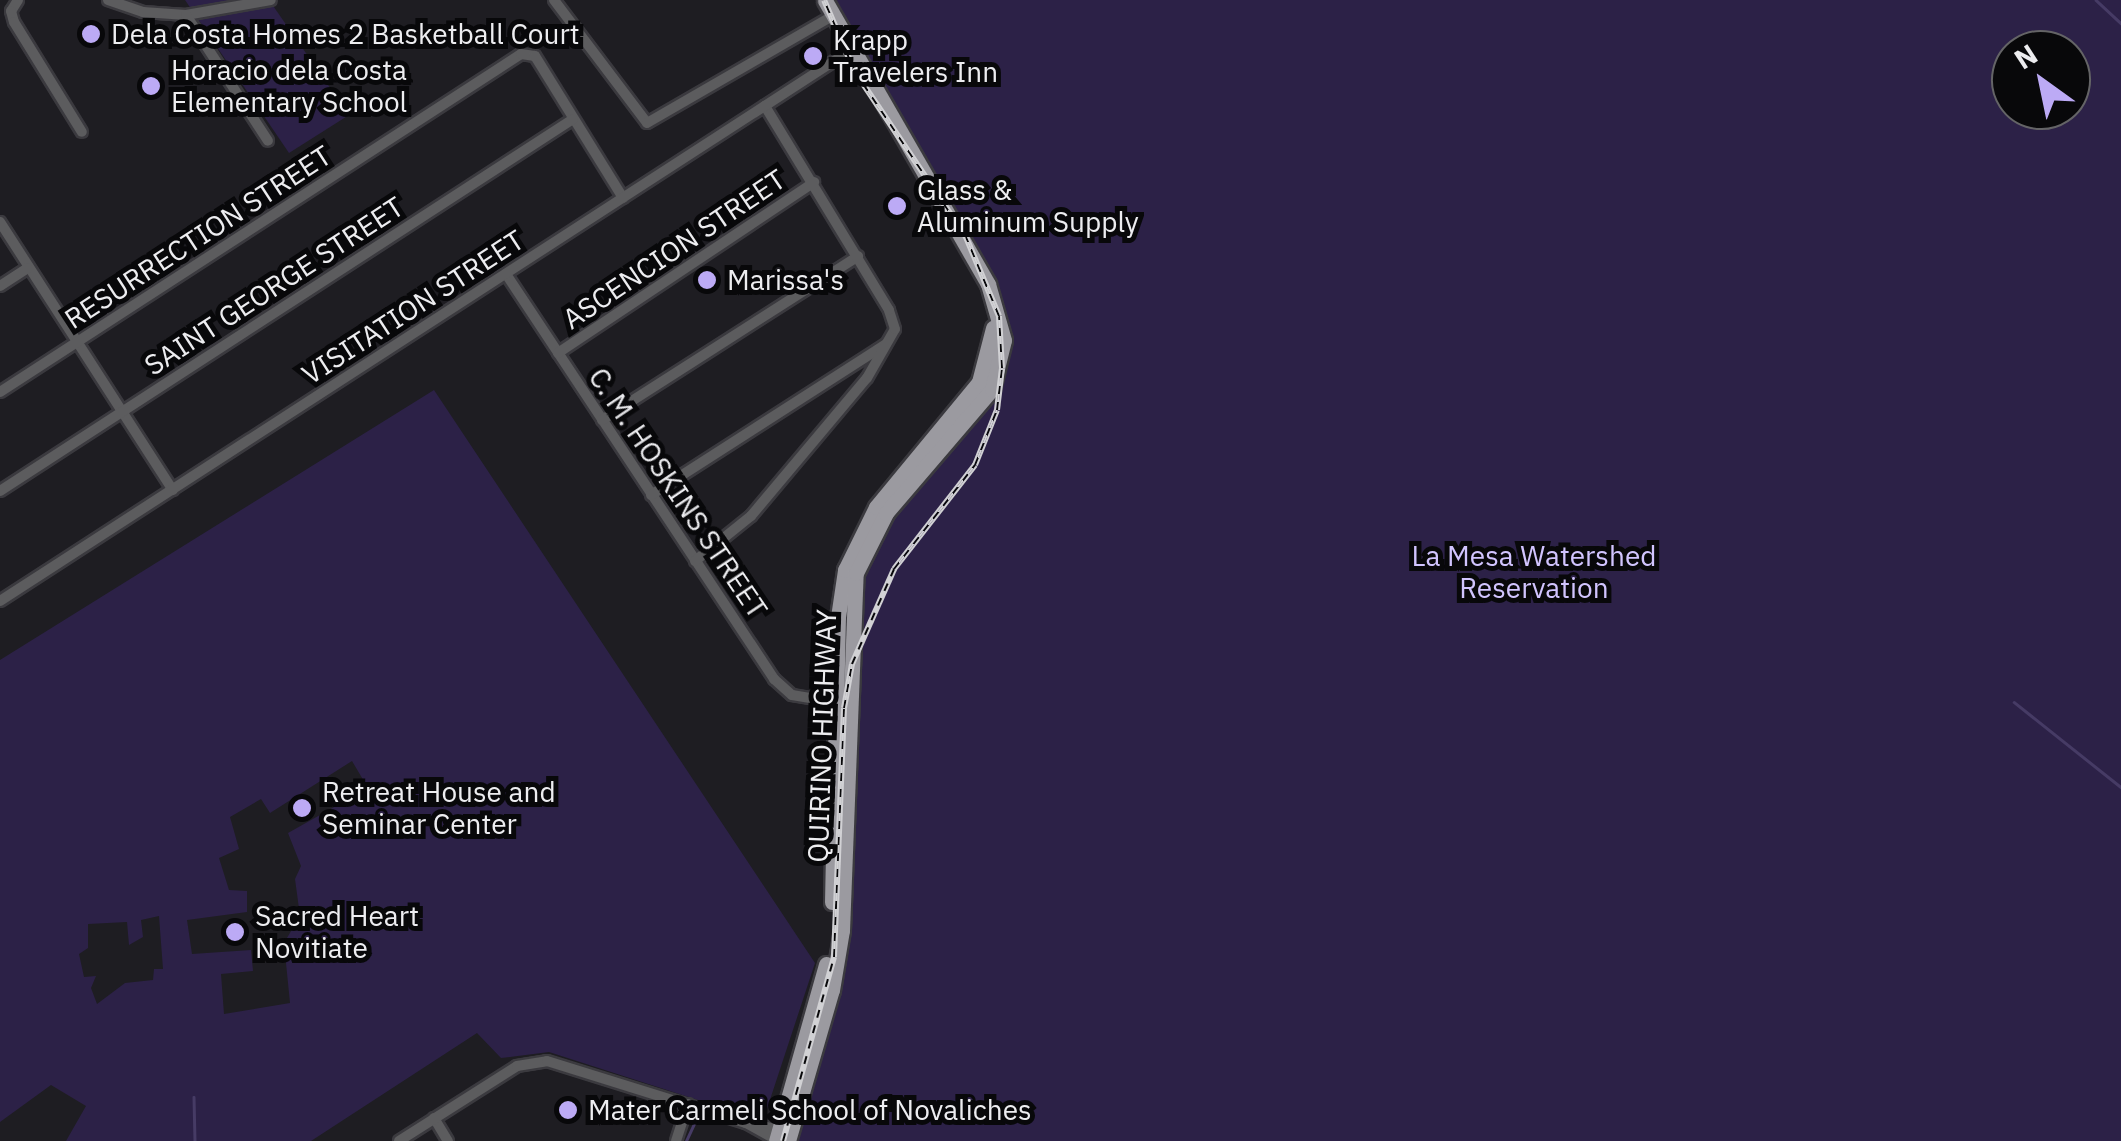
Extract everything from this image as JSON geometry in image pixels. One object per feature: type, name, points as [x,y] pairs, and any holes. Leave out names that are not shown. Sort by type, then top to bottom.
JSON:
[{"type":"main road","name":"QUIRINO HIGHWAY","points":[[781,1137],[838,962],[843,703],[851,594],[862,555],[886,513],[992,389],[1004,340],[988,284],[816,0]]},
{"type":"main road","name":"QUIRINO HIGHWAY","points":[[825,0],[828,18]]},
{"type":"street","points":[[18,0],[14,22],[82,132]]},
{"type":"street","points":[[108,0],[143,12],[186,15],[272,0]]},
{"type":"street","points":[[554,0],[647,123],[828,18]]},
{"type":"street","points":[[186,15],[268,141]]},
{"type":"street","name":"VISITATION STREET","points":[[0,601],[847,53]]},
{"type":"street","name":"RESURRECTION STREET","points":[[0,392],[521,54],[535,56],[573,119]]},
{"type":"street","points":[[695,560],[750,516],[867,378],[890,340],[894,320],[766,106]]},
{"type":"street","points":[[573,119],[623,198]]},
{"type":"street","name":"SAINT GEORGE STREET","points":[[0,491],[573,119]]},
{"type":"street","name":"ASCENCION STREET","points":[[558,353],[814,182]]},
{"type":"street","points":[[0,222],[173,490]]},
{"type":"street","points":[[602,420],[858,256]]},
{"type":"street","points":[[0,286],[28,268]]},
{"type":"street","name":"C. M. HOSKINS STREET","points":[[506,274],[778,685],[799,698],[843,703]]},
{"type":"street","points":[[651,495],[890,340]]},
{"type":"street","points":[[399,1141],[518,1066],[548,1060],[781,1137]]},
{"type":"street","points":[[676,1141],[688,1104]]},
{"type":"street","points":[[434,1118],[448,1141]]},
{"type":"green space","points":[[185,0],[269,0],[349,115],[289,153]]},
{"type":"green space","name":"La Mesa Watershed Reservation","points":[[821,0],[2121,0],[2121,1141],[788,1141],[838,961],[849,618],[871,536],[988,387],[993,303]]},
{"type":"green space","points":[[434,390],[815,963],[763,1121],[549,1052],[501,1058],[477,1033],[311,1141],[66,1141],[86,1106],[51,1085],[0,1122],[0,660]],"holes":[[[352,761],[368,788],[288,833],[301,866],[295,879],[300,916],[284,943],[290,1003],[224,1014],[221,974],[253,971],[251,950],[192,954],[187,920],[247,912],[247,891],[229,890],[219,858],[239,849],[230,817],[261,799],[270,813]],[[159,916],[163,969],[154,969],[153,980],[125,983],[97,1004],[91,988],[96,976],[84,977],[79,954],[88,948],[88,924],[127,922],[129,945],[143,937],[141,920]]]},
{"type":"waterway","points":[[2096,0],[2121,23]]},
{"type":"waterway","points":[[2014,702],[2121,787]]},
{"type":"waterway","points":[[194,1097],[195,1141]]},
{"type":"waterway","points":[[686,1141],[694,1124]]},
{"type":"railway","points":[[783,1141],[834,957],[844,708],[852,664],[894,569],[975,465],[997,410],[1002,368],[999,316],[966,237],[855,72],[824,0]]},
{"type":"place","name":"Dela Costa Homes 2 Basketball Court","points":[[91,34]]},
{"type":"place","name":"Krapp Travelers Inn","points":[[813,56]]},
{"type":"place","name":"Horacio dela Costa Elementary School","points":[[151,86]]},
{"type":"place","name":"Glass & Aluminum Supply","points":[[897,206]]},
{"type":"place","name":"Marissa's","points":[[707,280]]},
{"type":"place","name":"Retreat House and Seminar Center","points":[[302,808]]},
{"type":"place","name":"Sacred Heart Novitiate","points":[[235,932]]},
{"type":"place","name":"Mater Carmeli School of Novaliches","points":[[568,1110]]}]
